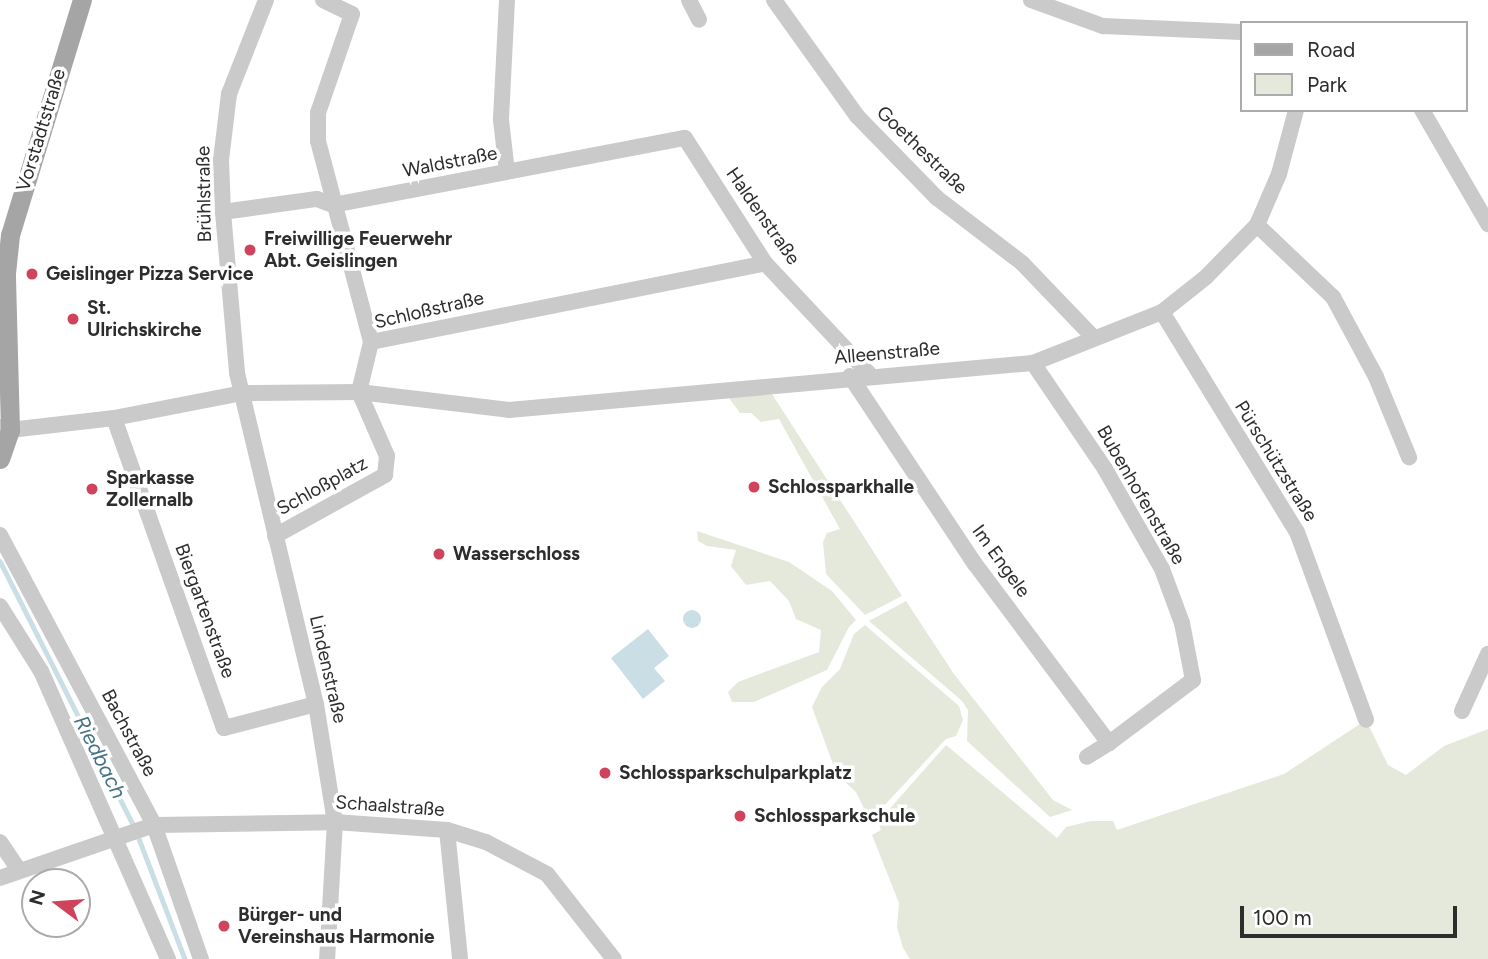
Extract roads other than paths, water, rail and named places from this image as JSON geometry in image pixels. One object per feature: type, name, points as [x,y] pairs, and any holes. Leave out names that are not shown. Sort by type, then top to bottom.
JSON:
[{"type":"main road","name":"Vorstadtstraße","points":[[5,428],[6,273],[10,235],[82,0]]},
{"type":"main road","points":[[0,459],[5,428]]},
{"type":"street","name":"Brühlstraße","points":[[243,393],[237,373],[221,160],[229,94],[266,0]]},
{"type":"street","points":[[323,0],[352,15],[318,113],[318,141],[371,342]]},
{"type":"street","points":[[507,0],[501,120],[507,172]]},
{"type":"street","points":[[689,0],[699,20]]},
{"type":"street","name":"Goethestraße","points":[[774,0],[857,116],[937,198],[1022,263],[1094,338]]},
{"type":"street","points":[[1031,0],[1102,26],[1240,32]]},
{"type":"street","name":"Alleenstraße","points":[[359,392],[509,410],[850,376],[1033,363],[1162,312],[1206,277],[1257,225],[1279,174],[1295,112]]},
{"type":"street","points":[[1423,112],[1488,224]]},
{"type":"street","name":"Waldstraße","points":[[223,212],[317,199],[333,205],[685,138]]},
{"type":"street","name":"Haldenstraße","points":[[685,138],[765,263],[870,375]]},
{"type":"street","points":[[1257,225],[1333,297],[1377,377],[1409,457]]},
{"type":"street","name":"Schloßstraße","points":[[359,392],[371,342],[765,263]]},
{"type":"street","name":"Pürschützstraße","points":[[1162,312],[1297,532],[1366,720]]},
{"type":"street","name":"Bubenhofenstraße","points":[[1033,363],[1105,468],[1162,569],[1182,623],[1193,680],[1109,743]]},
{"type":"street","name":"Im Engele","points":[[850,376],[975,564],[1109,743]]},
{"type":"street","points":[[5,428],[114,418],[243,393],[359,392]]},
{"type":"street","name":"Schloßplatz","points":[[275,536],[385,475],[387,456],[359,392]]},
{"type":"street","name":"Lindenstraße","points":[[243,393],[316,704],[335,822],[327,959]]},
{"type":"street","name":"Biergartenstraße","points":[[114,418],[224,728],[316,704]]},
{"type":"street","name":"Bachstraße","points":[[0,535],[137,832],[201,959]]},
{"type":"street","name":"Bachstraße","points":[[0,606],[137,832],[168,959]]},
{"type":"street","points":[[1462,712],[1488,654]]},
{"type":"street","points":[[1087,757],[1109,743]]},
{"type":"street","name":"Schaalstraße","points":[[0,878],[18,869],[137,832],[335,822],[447,830],[486,842],[547,874],[614,959]]},
{"type":"street","points":[[447,830],[460,959]]},
{"type":"street","points":[[0,842],[18,869]]},
{"type":"waterway","name":"Riedbach","points":[[0,561],[135,828]]},
{"type":"waterway","name":"Riedbach","points":[[138,836],[185,959]]},
{"type":"place","name":"Freiwillige Feuerwehr Abt. Geislingen","points":[[250,250]]},
{"type":"place","name":"Geislinger Pizza Service","points":[[32,274]]},
{"type":"place","name":"St. Ulrichskirche","points":[[73,319]]},
{"type":"place","name":"Schlossparkhalle","points":[[754,487]]},
{"type":"place","name":"Sparkasse Zollernalb","points":[[92,489]]},
{"type":"place","name":"Wasserschloss","points":[[439,554]]},
{"type":"place","name":"Schlossparkschulparkplatz","points":[[605,773]]},
{"type":"place","name":"Schlossparkschule","points":[[740,816]]},
{"type":"place","name":"Bürger- und Vereinshaus Harmonie","points":[[224,926]]}]
